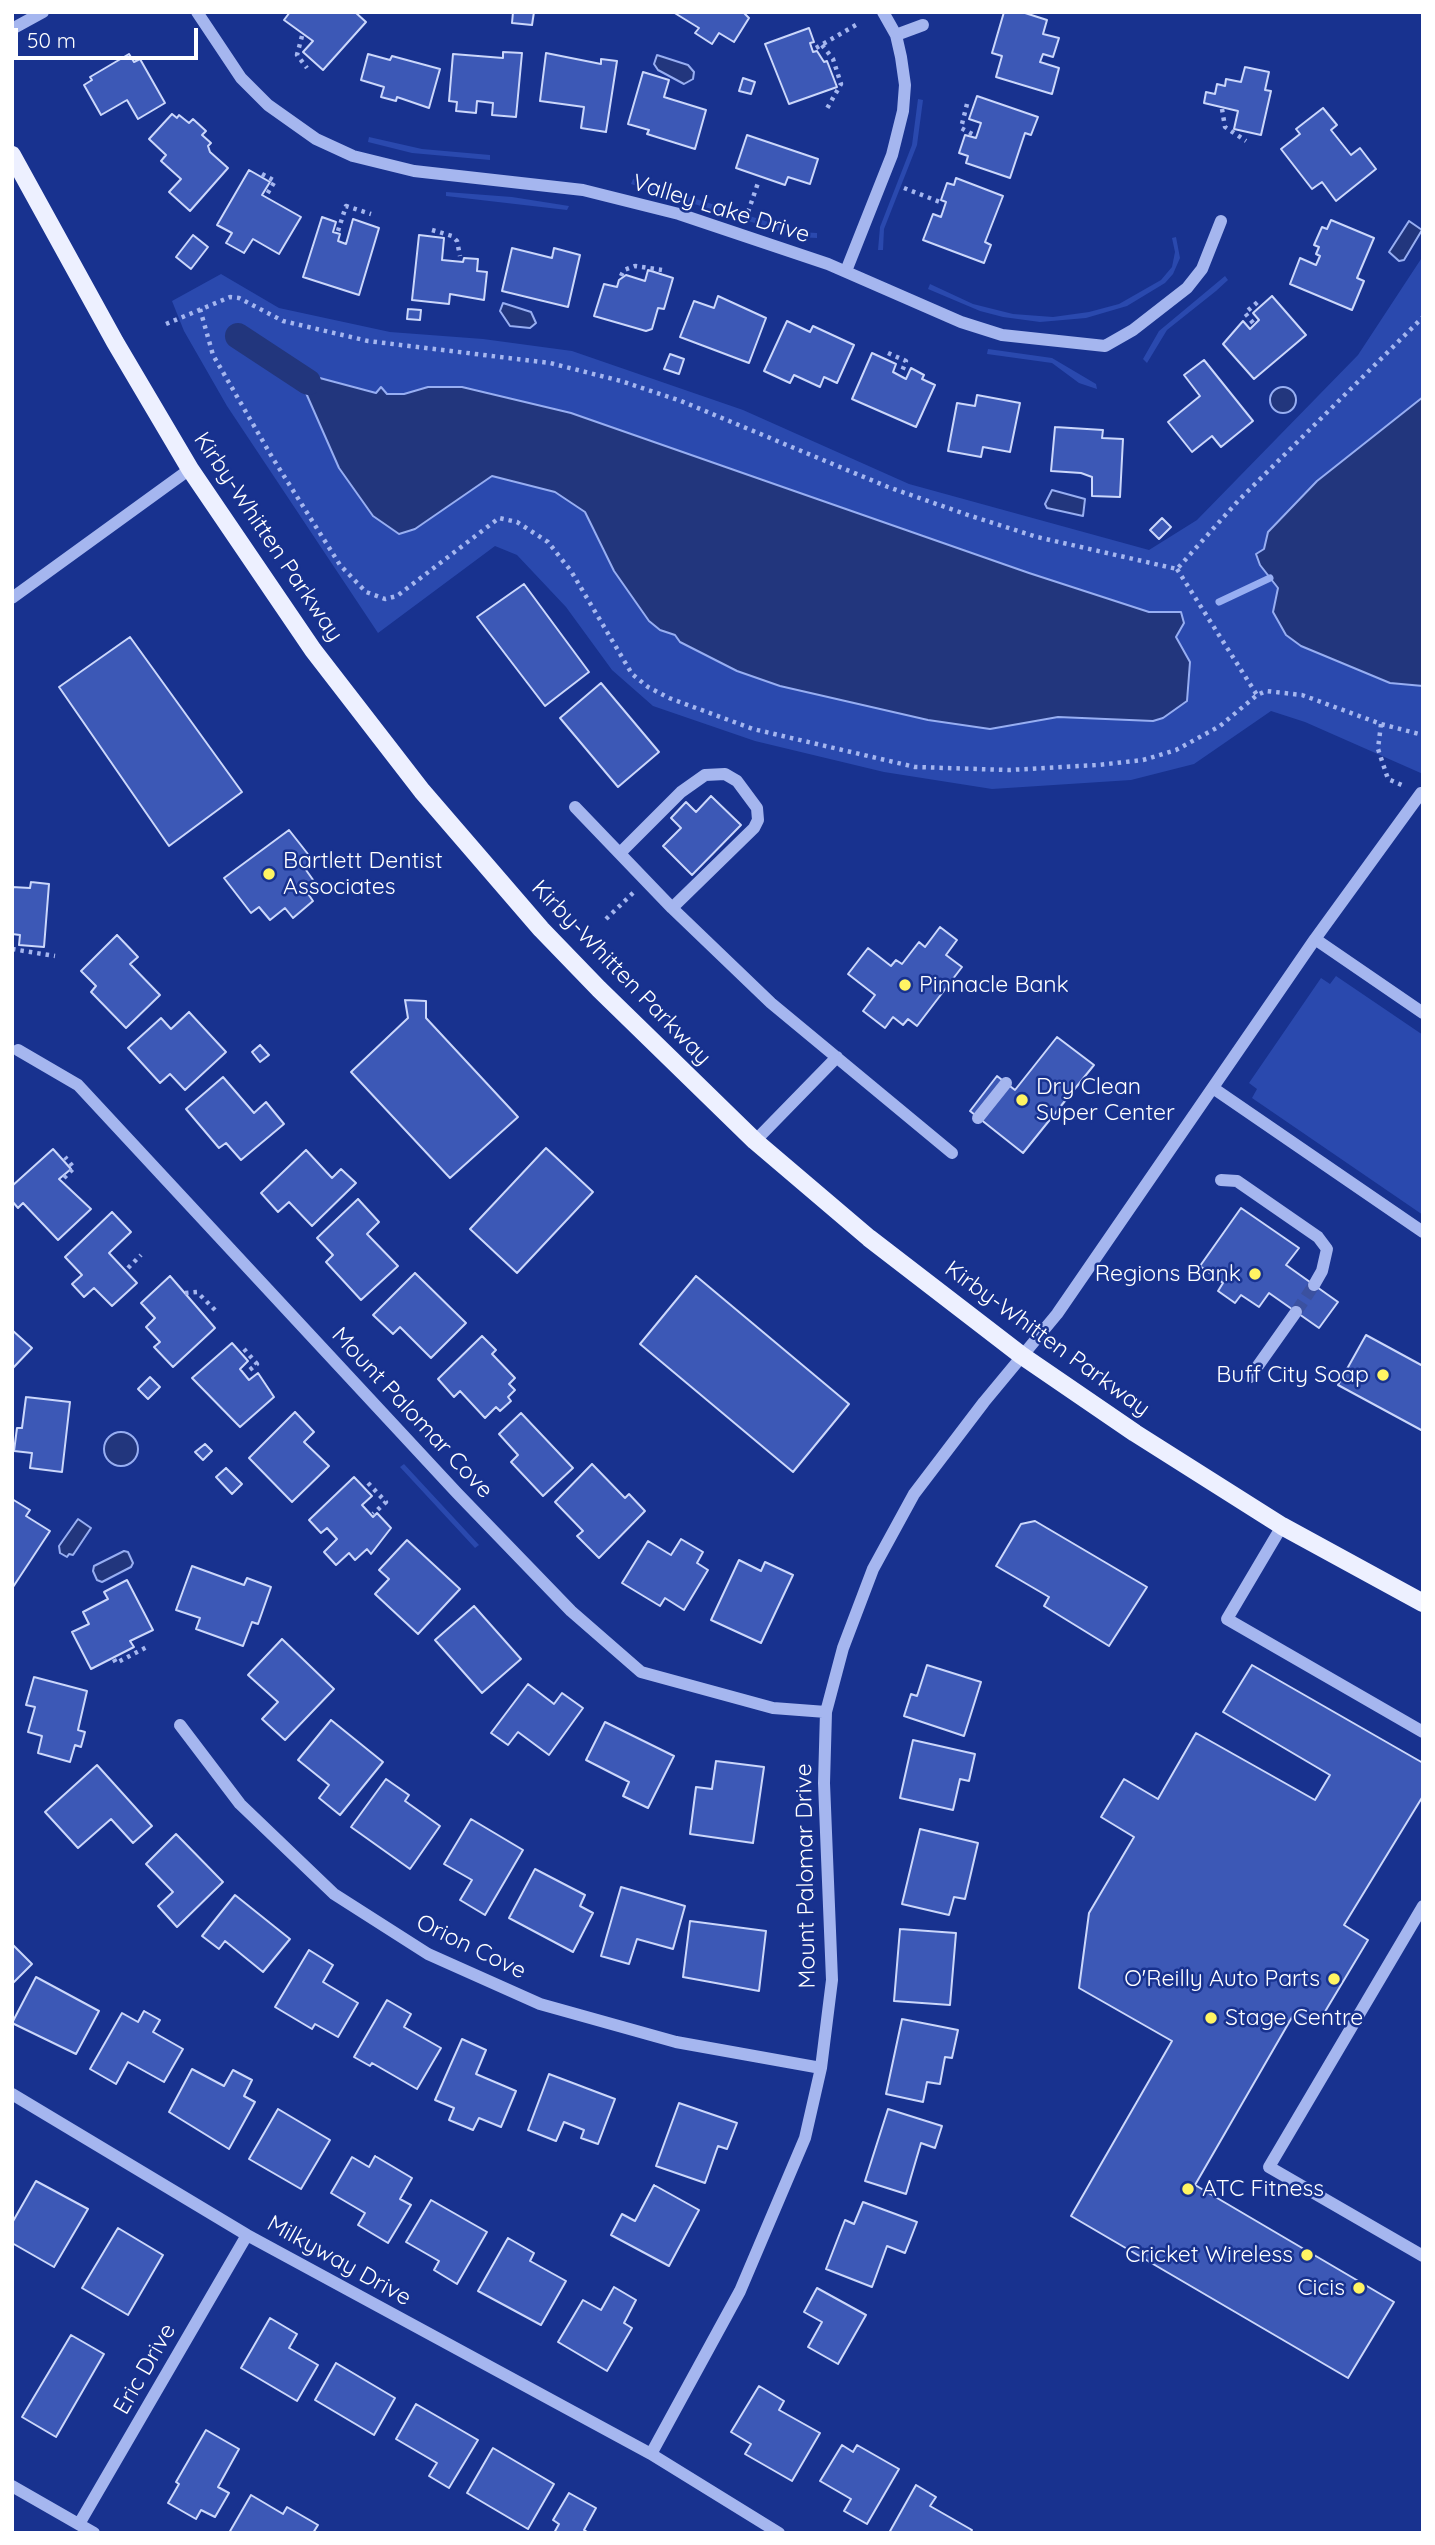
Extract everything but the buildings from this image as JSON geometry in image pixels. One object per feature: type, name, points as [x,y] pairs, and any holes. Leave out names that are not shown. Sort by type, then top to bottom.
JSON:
[{"type":"main road","name":"Kirby-Whitten Parkway","points":[[12,155],[115,342],[190,469],[313,650],[422,791],[541,929],[655,1045],[755,1141],[869,1238],[1021,1355],[1135,1433],[1282,1526],[1423,1603]]},
{"type":"street","points":[[12,29],[43,12]]},
{"type":"street","name":"Valley Lake Drive","points":[[197,12],[241,78],[268,105],[316,139],[352,156],[400,168],[543,184],[618,198],[692,219],[846,271],[984,331],[1105,346],[1133,330],[1186,288],[1202,269],[1221,220]]},
{"type":"street","points":[[846,271],[892,155],[901,120],[905,85],[896,34],[883,12]]},
{"type":"street","points":[[896,34],[923,24]]},
{"type":"street","points":[[12,598],[190,469]]},
{"type":"street","points":[[620,853],[681,792],[705,775],[725,774],[737,781],[757,808],[758,820],[754,828],[672,908]]},
{"type":"street","name":"Mount Palomar Drive","points":[[651,2454],[740,2291],[805,2138],[821,2068],[832,1980],[824,1783],[827,1712],[858,1605],[898,1520],[946,1450],[1057,1314],[1315,939],[1422,794]]},
{"type":"street","points":[[575,807],[672,908],[771,1003],[952,1153]]},
{"type":"street","points":[[1315,939],[1423,1013]]},
{"type":"street","name":"Mount Palomar Cove","points":[[18,1050],[78,1085],[457,1493],[571,1611],[641,1672],[773,1708],[827,1712]]},
{"type":"street","points":[[755,1141],[837,1057]]},
{"type":"street","points":[[978,1118],[1006,1083]]},
{"type":"street","points":[[1213,1088],[1423,1232]]},
{"type":"street","points":[[1221,1180],[1237,1181],[1318,1237],[1327,1249],[1322,1271],[1314,1285]]},
{"type":"street","points":[[1250,1377],[1296,1312]]},
{"type":"street","points":[[1282,1526],[1227,1619],[1423,1732]]},
{"type":"street","name":"Orion Cove","points":[[180,1725],[240,1804],[334,1894],[428,1954],[540,2004],[676,2042],[821,2068]]},
{"type":"street","points":[[1422,1909],[1269,2167],[1423,2256]]},
{"type":"street","name":"Milkyway Drive","points":[[12,2094],[247,2235],[651,2454],[779,2533]]},
{"type":"street","name":"Eric Drive","points":[[79,2524],[247,2235]]},
{"type":"street","points":[[12,2486],[94,2533]]},
{"type":"path","points":[[816,48],[856,25]]},
{"type":"path","points":[[302,36],[297,55],[307,68]]},
{"type":"path","points":[[822,45],[833,60],[841,84],[825,112]]},
{"type":"path","points":[[967,104],[961,128],[974,135]]},
{"type":"path","points":[[1222,109],[1225,127],[1246,141]]},
{"type":"path","points":[[262,174],[275,181],[266,196]]},
{"type":"path","points":[[748,212],[759,180]]},
{"type":"path","points":[[904,188],[940,202]]},
{"type":"path","points":[[338,231],[346,206],[371,214]]},
{"type":"path","points":[[432,230],[452,236],[457,241],[460,256]]},
{"type":"path","points":[[621,276],[624,270],[635,265],[662,270]]},
{"type":"path","points":[[166,324],[225,299],[239,298],[283,321],[368,341],[403,347],[523,358],[621,381],[694,406],[888,487],[968,515],[1037,537],[1177,569],[1256,695]]},
{"type":"path","points":[[1254,323],[1245,313],[1260,300]]},
{"type":"path","points":[[200,309],[213,355],[272,457],[340,565],[366,592],[385,599],[397,596],[499,518],[517,522],[548,542],[570,571],[627,668],[648,687],[753,729],[915,767],[1009,770],[1143,760],[1176,750],[1204,736],[1256,695],[1266,691],[1302,695],[1381,724],[1423,735]]},
{"type":"path","points":[[1177,569],[1238,501],[1423,317]]},
{"type":"path","points":[[888,354],[906,361],[901,374]]},
{"type":"path","points":[[1381,724],[1378,749],[1388,779],[1422,794]]},
{"type":"path","points":[[606,919],[635,891]]},
{"type":"path","points":[[12,949],[55,956]]},
{"type":"path","points":[[64,1178],[74,1168],[65,1157]]},
{"type":"path","points":[[128,1268],[141,1255]]},
{"type":"path","points":[[185,1293],[192,1290],[197,1292],[216,1311]]},
{"type":"path","points":[[244,1349],[257,1364],[247,1373]]},
{"type":"path","points":[[368,1483],[386,1502],[373,1514]]},
{"type":"path","points":[[114,1659],[116,1663],[147,1647]]},
{"type":"shaded area","points":[[657,55],[688,65],[694,72],[693,79],[684,84],[658,70],[654,64]]},
{"type":"shaded area","points":[[918,99],[923,100],[917,145],[884,229],[883,250],[878,250],[880,227],[912,145]]},
{"type":"shaded area","points":[[369,137],[422,149],[490,155],[490,160],[412,153],[368,142]]},
{"type":"shaded area","points":[[633,179],[800,232],[817,233],[817,238],[799,237],[631,184]]},
{"type":"shaded area","points":[[446,192],[512,197],[569,206],[567,210],[446,196]]},
{"type":"shaded area","points":[[1409,221],[1422,230],[1404,260],[1399,261],[1389,252]]},
{"type":"shaded area","points":[[1176,237],[1180,258],[1173,274],[1165,283],[1127,306],[1086,318],[1040,322],[1003,317],[980,311],[928,289],[930,284],[973,304],[1013,314],[1053,317],[1089,312],[1119,304],[1161,280],[1172,267],[1175,252],[1172,238]]},
{"type":"shaded area","points":[[1423,256],[1423,774],[1305,722],[1271,711],[1194,764],[1131,780],[992,789],[884,772],[755,741],[653,706],[612,670],[566,607],[517,555],[495,546],[378,633],[227,406],[184,331],[172,301],[221,274],[279,308],[390,332],[483,339],[572,351],[743,410],[909,484],[1149,550],[1197,520],[1358,355]]},
{"type":"shaded area","points":[[1225,276],[1228,280],[1167,330],[1147,363],[1143,359],[1159,331]]},
{"type":"shaded area","points":[[503,303],[531,312],[536,323],[530,328],[510,326],[500,311]]},
{"type":"shaded area","points":[[988,349],[1052,358],[1096,384],[1097,389],[1079,383],[1052,363],[987,354]]},
{"type":"shaded area","points":[[316,377],[376,393],[381,387],[387,394],[404,394],[428,387],[462,387],[571,413],[1029,573],[1149,612],[1181,612],[1184,623],[1176,637],[1190,662],[1187,701],[1163,718],[1153,721],[1058,717],[990,729],[928,720],[780,686],[737,671],[680,642],[675,635],[660,630],[649,621],[614,571],[585,512],[555,492],[492,476],[415,529],[399,534],[373,516],[339,468],[306,393],[308,382]]},
{"type":"shaded area","points":[[1283,387],[1293,390],[1296,400],[1293,410],[1283,413],[1273,410],[1270,400],[1273,390]]},
{"type":"shaded area","points":[[1423,397],[1423,686],[1390,683],[1301,646],[1286,635],[1273,612],[1278,588],[1260,565],[1256,554],[1264,549],[1268,532],[1317,481]]},
{"type":"shaded area","points":[[1052,490],[1085,499],[1083,516],[1047,508],[1045,504]]},
{"type":"shaded area","points":[[1336,976],[1423,1035],[1423,1215],[1252,1098],[1257,1089],[1249,1083],[1321,978],[1330,984]]},
{"type":"shaded area","points":[[121,1432],[133,1437],[138,1449],[133,1461],[121,1466],[109,1461],[104,1449],[109,1437]]},
{"type":"shaded area","points":[[404,1464],[479,1545],[475,1548],[400,1467]]},
{"type":"shaded area","points":[[78,1519],[91,1528],[73,1555],[69,1554],[67,1557],[60,1553],[59,1546]]},
{"type":"shaded area","points":[[124,1551],[128,1552],[133,1563],[131,1567],[102,1582],[97,1580],[94,1566]]},
{"type":"waterway","points":[[238,336],[308,382]]},
{"type":"waterway","points":[[1219,602],[1270,578]]},
{"type":"tunnel","points":[[1296,1312],[1314,1285]]},
{"type":"place","name":"Bartlett Dentist Associates","points":[[269,874]]},
{"type":"place","name":"Pinnacle Bank","points":[[905,985]]},
{"type":"place","name":"Dry Clean Super Center","points":[[1022,1100]]},
{"type":"place","name":"Regions Bank","points":[[1255,1274]]},
{"type":"place","name":"Buff City Soap","points":[[1383,1375]]},
{"type":"place","name":"O'Reilly Auto Parts","points":[[1334,1979]]},
{"type":"place","name":"Stage Centre","points":[[1211,2018]]},
{"type":"place","name":"ATC Fitness","points":[[1188,2189]]},
{"type":"place","name":"Cricket Wireless","points":[[1307,2255]]},
{"type":"place","name":"Cicis","points":[[1359,2288]]}]
